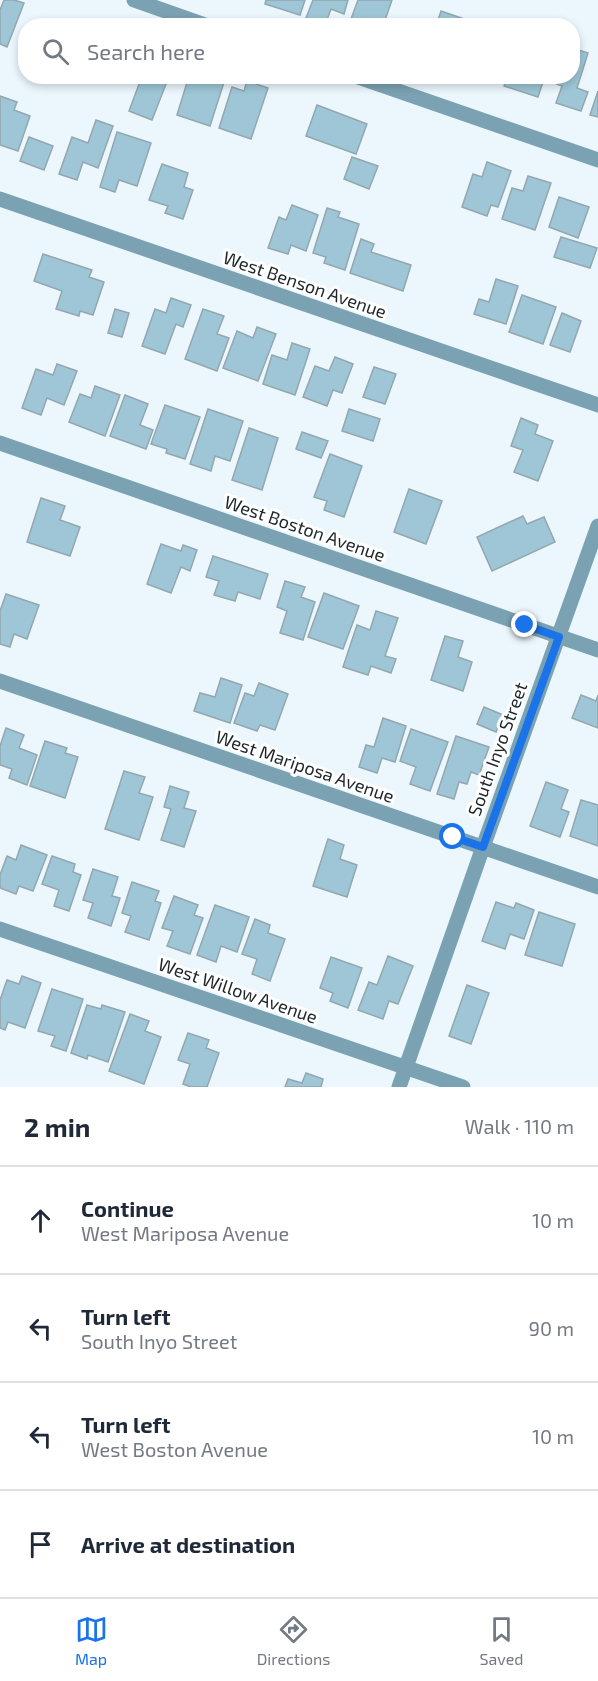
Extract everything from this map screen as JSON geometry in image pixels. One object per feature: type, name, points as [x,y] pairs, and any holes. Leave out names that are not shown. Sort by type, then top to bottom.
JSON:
[{"type":"street","points":[[134,0],[185,18]]},
{"type":"street","points":[[378,84],[598,160]]},
{"type":"street","name":"West Benson Avenue","points":[[0,199],[598,405]]},
{"type":"street","name":"West Boston Avenue","points":[[0,443],[598,650]]},
{"type":"street","name":"South Inyo Street","points":[[399,1087],[598,526]]},
{"type":"street","name":"West Mariposa Avenue","points":[[0,681],[598,887]]},
{"type":"street","name":"West Willow Avenue","points":[[0,929],[463,1087]]},
{"type":"building","points":[[4,0],[24,3],[7,47],[0,44],[0,10]]},
{"type":"building","points":[[266,0],[305,0],[300,15],[265,4]]},
{"type":"building","points":[[313,0],[348,0],[344,14],[331,9],[328,18],[306,18]]},
{"type":"building","points":[[358,0],[392,0],[386,18],[351,18]]},
{"type":"building","points":[[441,11],[461,18],[439,18]]},
{"type":"building","points":[[580,50],[588,53],[580,78]]},
{"type":"building","points":[[139,84],[166,84],[152,120],[129,111]]},
{"type":"building","points":[[187,84],[223,84],[210,126],[177,115]]},
{"type":"building","points":[[246,84],[268,88],[251,139],[219,128],[232,87],[244,91]]},
{"type":"building","points":[[505,84],[542,84],[538,97],[504,86]]},
{"type":"building","points":[[557,84],[578,84],[577,88],[588,92],[581,111],[556,103],[562,86]]},
{"type":"building","points":[[598,91],[598,117],[590,115]]},
{"type":"building","points":[[0,96],[17,102],[14,110],[30,116],[18,151],[0,145]]},
{"type":"building","points":[[317,105],[367,124],[356,154],[306,136]]},
{"type":"building","points":[[96,120],[113,126],[98,168],[83,162],[77,180],[59,174],[72,137],[88,143]]},
{"type":"building","points":[[117,132],[151,143],[137,186],[119,180],[115,192],[100,187]]},
{"type":"building","points":[[29,137],[53,146],[44,170],[20,161]]},
{"type":"building","points":[[352,157],[378,166],[369,189],[344,179]]},
{"type":"building","points":[[487,162],[511,171],[498,207],[491,205],[487,216],[462,207],[473,174],[482,177]]},
{"type":"building","points":[[162,164],[188,173],[184,187],[193,190],[183,219],[165,213],[168,206],[149,200]]},
{"type":"building","points":[[528,176],[551,183],[535,230],[502,219],[512,188],[523,191]]},
{"type":"building","points":[[559,197],[589,207],[578,238],[549,227]]},
{"type":"building","points":[[292,205],[318,215],[306,251],[291,245],[288,254],[268,248],[279,217],[286,220]]},
{"type":"building","points":[[327,208],[340,212],[338,217],[359,224],[345,270],[324,263],[326,257],[313,253]]},
{"type":"building","points":[[561,237],[597,248],[590,268],[554,257]]},
{"type":"building","points":[[361,239],[374,244],[371,252],[411,265],[403,291],[350,273]]},
{"type":"building","points":[[43,254],[92,270],[89,277],[104,282],[93,315],[80,311],[79,316],[56,309],[62,291],[34,281]]},
{"type":"building","points":[[496,279],[518,286],[506,324],[474,314],[479,299],[489,302]]},
{"type":"building","points":[[522,295],[556,307],[543,344],[509,332]]},
{"type":"building","points":[[171,298],[191,305],[183,327],[176,324],[165,354],[142,346],[155,309],[166,313]]},
{"type":"building","points":[[115,309],[129,313],[122,337],[108,333]]},
{"type":"building","points":[[203,309],[224,316],[217,334],[229,338],[217,371],[185,359]]},
{"type":"building","points":[[562,313],[581,321],[570,352],[550,345]]},
{"type":"building","points":[[257,327],[276,334],[258,381],[223,368],[237,331],[253,338]]},
{"type":"building","points":[[292,343],[310,349],[295,395],[263,384],[272,355],[287,360]]},
{"type":"building","points":[[335,357],[353,364],[342,393],[333,390],[327,406],[303,397],[315,366],[329,371]]},
{"type":"building","points":[[57,364],[77,371],[64,405],[47,398],[41,415],[22,408],[36,369],[53,375]]},
{"type":"building","points":[[374,367],[396,374],[385,404],[363,397]]},
{"type":"building","points":[[95,386],[120,395],[105,436],[69,422],[80,394],[91,398]]},
{"type":"building","points":[[125,395],[148,404],[140,425],[153,430],[146,449],[110,436]]},
{"type":"building","points":[[165,405],[200,417],[185,459],[166,453],[167,449],[151,444]]},
{"type":"building","points":[[208,409],[243,421],[230,461],[215,456],[211,471],[190,464]]},
{"type":"building","points":[[349,409],[380,419],[373,441],[342,431]]},
{"type":"building","points":[[521,418],[538,425],[535,434],[553,441],[538,481],[514,472],[523,450],[511,446]]},
{"type":"building","points":[[249,428],[278,438],[262,490],[232,480]]},
{"type":"building","points":[[302,432],[328,441],[321,458],[296,449]]},
{"type":"building","points":[[330,454],[362,466],[344,517],[324,510],[327,501],[314,497]]},
{"type":"building","points":[[409,489],[442,501],[426,544],[394,532]]},
{"type":"building","points":[[41,498],[65,506],[60,520],[80,527],[70,556],[27,542]]},
{"type":"building","points":[[523,516],[527,524],[544,517],[555,542],[492,571],[477,537]]},
{"type":"building","points":[[161,544],[181,551],[183,545],[197,550],[190,571],[181,567],[171,593],[147,584]]},
{"type":"building","points":[[213,556],[268,574],[260,599],[238,592],[235,601],[214,595],[219,581],[206,577]]},
{"type":"building","points":[[285,581],[305,587],[301,597],[315,602],[303,640],[280,633],[287,611],[277,607]]},
{"type":"building","points":[[324,593],[359,606],[343,649],[308,637]]},
{"type":"building","points":[[6,594],[39,605],[27,639],[14,634],[10,647],[0,644],[0,611]]},
{"type":"building","points":[[376,611],[398,618],[385,656],[396,659],[391,673],[371,666],[368,675],[343,667],[357,625],[370,630]]},
{"type":"building","points":[[445,636],[463,641],[458,657],[472,662],[463,691],[431,680]]},
{"type":"building","points":[[221,678],[242,685],[230,723],[194,711],[200,693],[215,697]]},
{"type":"building","points":[[259,683],[288,694],[275,730],[260,725],[257,731],[234,723],[245,693],[254,696]]},
{"type":"building","points":[[581,695],[596,701],[598,695],[598,728],[572,718]]},
{"type":"building","points":[[484,707],[503,715],[496,732],[477,724]]},
{"type":"building","points":[[383,718],[406,726],[395,762],[382,758],[377,773],[359,767],[366,745],[374,747]]},
{"type":"building","points":[[6,728],[24,735],[19,748],[37,755],[27,785],[9,778],[12,769],[0,765],[0,746]]},
{"type":"building","points":[[411,729],[448,742],[430,791],[410,784],[416,767],[400,761]]},
{"type":"building","points":[[456,736],[489,747],[479,775],[471,772],[467,784],[459,782],[454,799],[437,794]]},
{"type":"building","points":[[45,741],[67,748],[65,753],[78,757],[65,798],[30,786]]},
{"type":"building","points":[[124,771],[145,777],[139,793],[153,797],[139,840],[105,829]]},
{"type":"building","points":[[546,782],[568,790],[561,809],[569,812],[560,837],[530,826]]},
{"type":"building","points":[[170,786],[189,792],[184,808],[196,811],[184,847],[161,840],[171,809],[164,807]]},
{"type":"building","points":[[581,800],[598,805],[598,846],[570,836]]},
{"type":"building","points":[[328,839],[344,845],[340,859],[357,865],[347,897],[313,886]]},
{"type":"building","points":[[21,845],[47,855],[33,891],[19,886],[16,894],[0,888],[0,875],[7,856],[16,860]]},
{"type":"building","points":[[52,856],[75,864],[73,872],[81,875],[69,911],[54,906],[59,890],[42,884]]},
{"type":"building","points":[[93,869],[118,877],[112,896],[120,898],[111,926],[88,918],[93,903],[83,900]]},
{"type":"building","points":[[132,882],[159,891],[155,901],[161,903],[149,940],[125,932],[131,916],[122,913]]},
{"type":"building","points":[[174,896],[198,905],[194,915],[203,918],[190,954],[167,946],[173,931],[162,928]]},
{"type":"building","points":[[496,902],[514,908],[516,903],[534,910],[524,939],[510,934],[505,949],[482,941]]},
{"type":"building","points":[[215,905],[249,917],[237,952],[221,946],[216,962],[197,955]]},
{"type":"building","points":[[539,912],[575,924],[562,966],[525,955]]},
{"type":"building","points":[[255,919],[270,925],[268,933],[285,939],[270,981],[252,974],[257,959],[242,954]]},
{"type":"building","points":[[388,956],[413,966],[398,1004],[389,1001],[383,1019],[358,1010],[369,982],[377,985]]},
{"type":"building","points":[[331,957],[362,968],[348,1008],[330,1001],[333,993],[320,988]]},
{"type":"building","points":[[22,976],[41,983],[25,1028],[8,1022],[5,1030],[0,1028],[0,1000],[7,980],[19,984]]},
{"type":"building","points":[[467,985],[489,993],[471,1044],[449,1036]]},
{"type":"building","points":[[52,989],[83,999],[66,1051],[51,1046],[55,1036],[38,1031]]},
{"type":"building","points":[[87,1005],[101,1009],[102,1005],[125,1012],[108,1062],[88,1055],[87,1059],[71,1053]]},
{"type":"building","points":[[130,1014],[149,1021],[145,1031],[161,1037],[144,1084],[109,1071]]},
{"type":"building","points":[[188,1033],[209,1040],[206,1048],[219,1053],[207,1087],[191,1087],[183,1084],[190,1064],[178,1060]]},
{"type":"building","points":[[306,1073],[323,1079],[321,1087],[285,1087],[288,1079],[302,1083]]},
{"type":"route","points":[[453,837],[483,847],[559,637],[525,625]]}]
